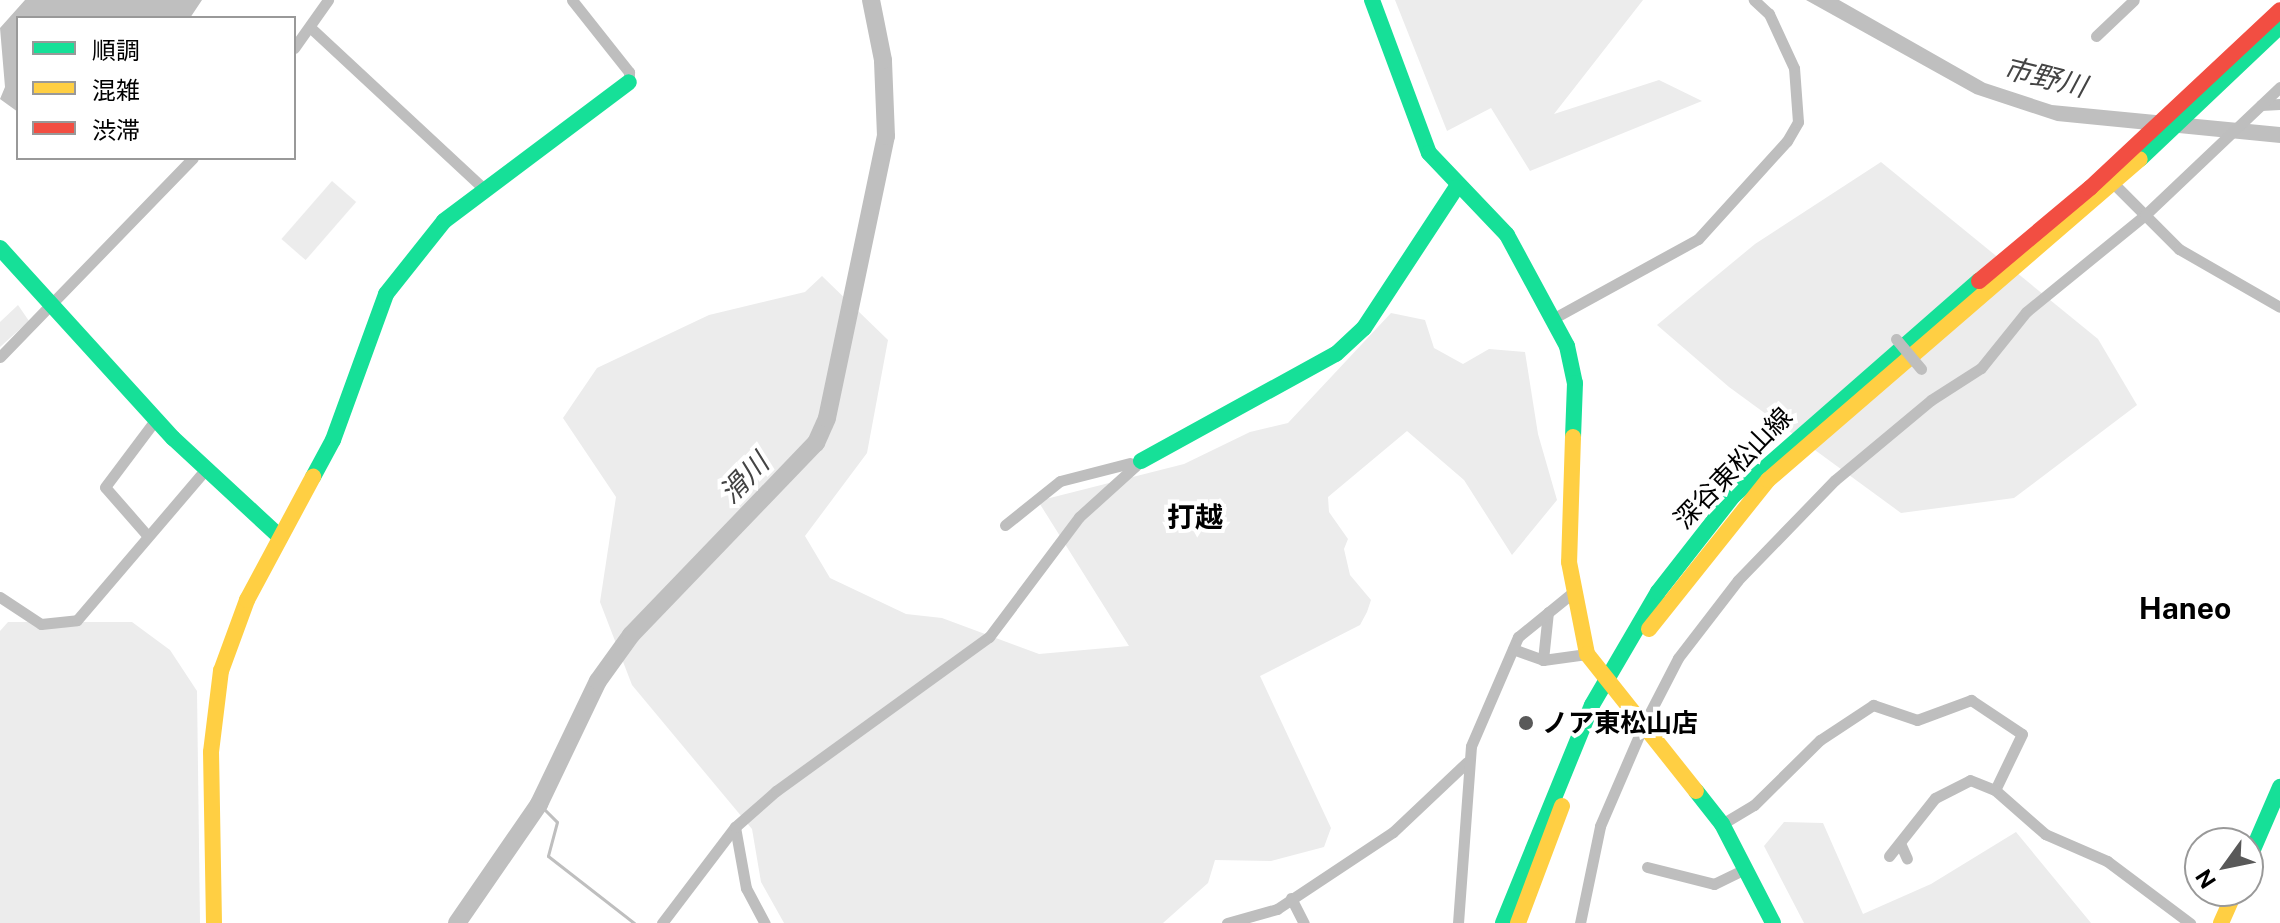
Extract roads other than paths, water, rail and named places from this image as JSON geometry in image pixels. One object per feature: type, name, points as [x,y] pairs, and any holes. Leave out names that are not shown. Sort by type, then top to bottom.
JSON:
[{"type":"street","points":[[296,46],[313,30],[328,0]]},
{"type":"street","points":[[214,923],[216,692],[247,600],[333,442],[386,294],[418,247],[485,190],[629,82],[629,72],[572,0]]},
{"type":"street","points":[[1372,0],[1429,153],[1456,188],[1507,235],[1556,317],[1575,383],[1571,594],[1587,654],[1722,824],[1773,923]]},
{"type":"street","points":[[1556,317],[1698,239],[1787,141],[1798,122],[1794,68],[1769,14],[1754,0]]},
{"type":"street","points":[[2096,36],[2134,0]]},
{"type":"street","points":[[2197,98],[2280,10]]},
{"type":"street","points":[[2139,152],[2280,27]]},
{"type":"street","points":[[313,30],[485,190]]},
{"type":"street","points":[[1580,923],[1600,826],[1644,724],[1701,623],[1780,535],[1886,435],[1981,368],[2026,312],[2145,215],[2280,87]]},
{"type":"street","points":[[2261,105],[2280,104]]},
{"type":"street","name":"深谷東松山線","points":[[1518,923],[1611,683],[1668,600],[1768,480],[2114,184],[2139,152]]},
{"type":"street","name":"深谷東松山線","points":[[1503,923],[1570,753],[1684,555],[1758,469],[2139,152]]},
{"type":"street","points":[[0,357],[191,160]]},
{"type":"street","points":[[2114,184],[2179,249],[2280,307]]},
{"type":"street","points":[[662,923],[735,827],[989,637],[1079,517],[1141,461],[1336,354],[1364,328],[1413,260],[1456,188]]},
{"type":"street","points":[[0,248],[50,308],[103,355],[156,419],[280,537]]},
{"type":"street","points":[[1896,339],[1921,369]]},
{"type":"street","points":[[146,534],[105,487],[156,419]]},
{"type":"street","points":[[1005,525],[1060,481],[1141,461]]},
{"type":"street","points":[[0,597],[41,624],[77,620],[146,534],[206,469]]},
{"type":"street","points":[[1457,923],[1467,762],[1518,637],[1571,594]]},
{"type":"street","points":[[1543,660],[1548,612]]},
{"type":"street","points":[[1513,649],[1543,660],[1587,654]]},
{"type":"street","points":[[1722,824],[1754,805],[1820,740],[1873,705],[1917,720],[1971,700],[2022,734],[1995,790]]},
{"type":"street","points":[[1227,923],[1291,898],[1393,832],[1467,762]]},
{"type":"street","points":[[1889,856],[1929,803],[1953,785],[1970,780],[1995,790],[2045,834],[2107,861],[2190,923]]},
{"type":"street","points":[[2264,833],[2275,813],[2280,787]]},
{"type":"street","points":[[735,827],[746,888],[765,923]]},
{"type":"street","points":[[1900,843],[1907,859]]},
{"type":"street","points":[[1647,867],[1714,884],[1745,869]]},
{"type":"street","points":[[1291,898],[1304,923]]},
{"type":"waterway","name":"滑川","points":[[457,923],[539,804],[598,681],[631,635],[816,443],[827,418],[886,136],[883,60],[871,0]]},
{"type":"waterway","points":[[539,804],[557,822],[548,856],[634,923]]},
{"type":"place","name":"ノア東松山店","points":[[1526,723]]},
{"type":"district","name":"打越","points":[[1195,517]]},
{"type":"district","name":"Haneo","points":[[2185,608]]},
{"type":"water label","name":"市野川","points":[[2045,77]]}]
